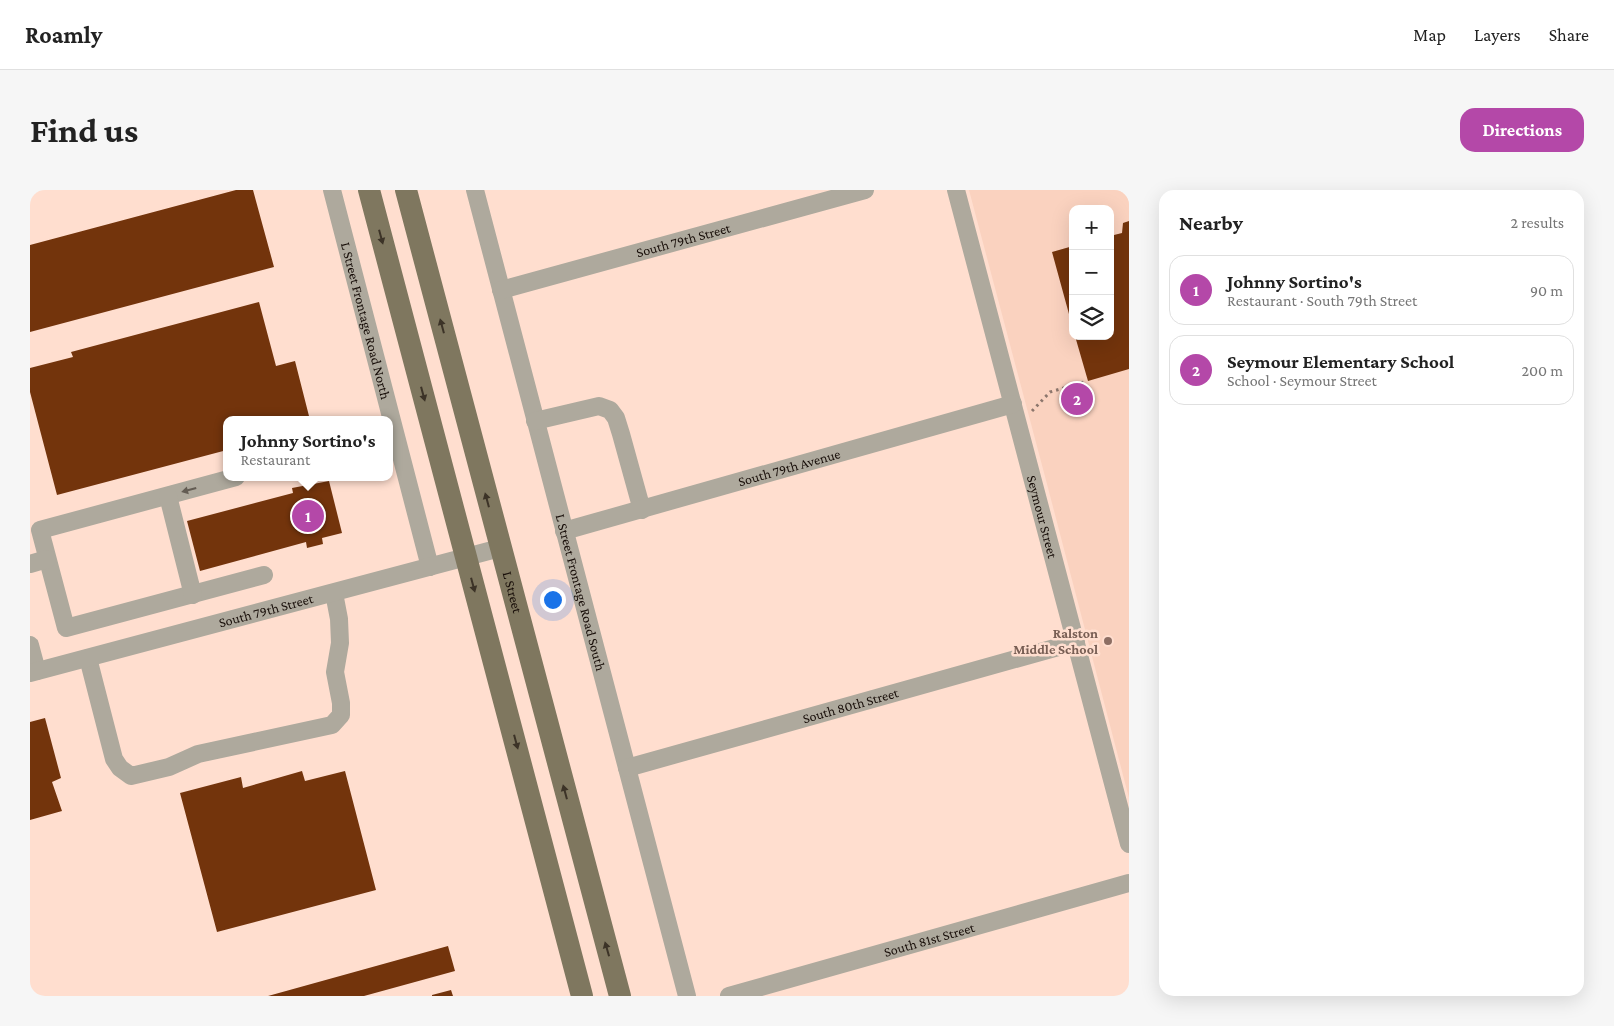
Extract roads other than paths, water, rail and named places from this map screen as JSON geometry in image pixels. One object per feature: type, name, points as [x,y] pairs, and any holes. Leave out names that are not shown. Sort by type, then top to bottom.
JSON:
[{"type":"main road","points":[[369,190],[582,996]]},
{"type":"main road","name":"L Street","points":[[406,190],[620,996]]},
{"type":"street","name":"L Street Frontage Road North","points":[[332,190],[388,416]]},
{"type":"street","name":"L Street Frontage Road South","points":[[475,190],[687,996]]},
{"type":"street","name":"South 79th Street","points":[[501,290],[866,190]]},
{"type":"street","name":"Seymour Street","points":[[956,190],[1129,844]]},
{"type":"street","name":"South 79th Avenue","points":[[564,531],[1013,404]]},
{"type":"street","points":[[535,421],[599,406],[610,410],[616,418],[622,434],[642,510]]},
{"type":"street","name":"L Street Frontage Road North","points":[[393,436],[430,567]]},
{"type":"street","points":[[223,481],[40,530],[38,561],[66,628],[264,575]]},
{"type":"street","points":[[168,496],[193,595]]},
{"type":"street","name":"South 79th Street","points":[[33,672],[500,548]]},
{"type":"street","points":[[88,658],[114,759],[120,768],[131,776],[169,767],[198,754],[332,725],[341,715],[341,703],[335,672],[340,635],[340,619],[334,593]]},
{"type":"street","name":"South 80th Street","points":[[627,768],[1076,642]]},
{"type":"street","points":[[30,645],[33,672]]},
{"type":"street","name":"South 81st Street","points":[[729,996],[1129,883]]},
{"type":"place","name":"Seymour Elementary School","points":[[1077,399]]},
{"type":"place","name":"Johnny Sortino's","points":[[308,516]]},
{"type":"place","name":"Ralston Middle School","points":[[1108,641]]}]
